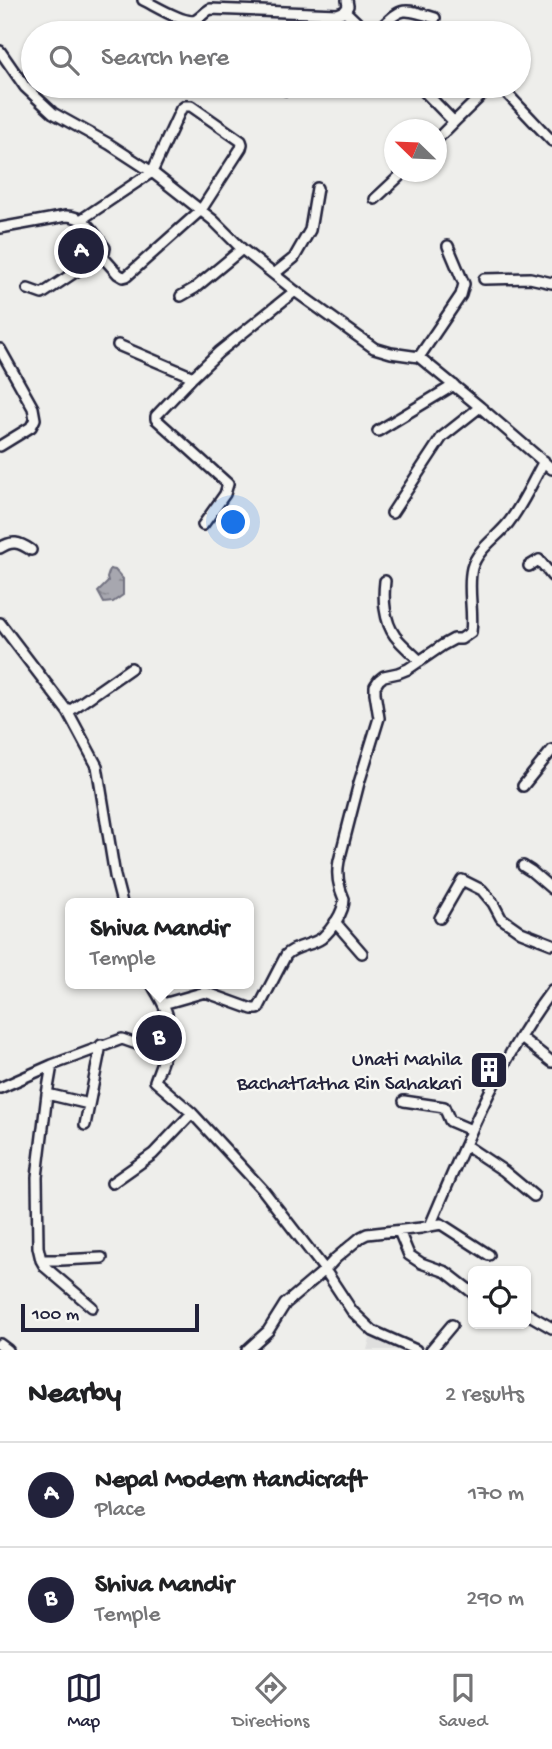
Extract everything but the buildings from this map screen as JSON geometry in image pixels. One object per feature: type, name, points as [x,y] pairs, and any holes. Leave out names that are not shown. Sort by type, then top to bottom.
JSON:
[{"type":"street","points":[[143,0],[190,21],[196,20],[210,9],[338,14],[345,11],[347,0]]},
{"type":"street","points":[[388,21],[398,12],[411,10],[435,18]]},
{"type":"street","points":[[345,11],[355,21]]},
{"type":"street","points":[[0,51],[21,80]]},
{"type":"street","points":[[37,98],[53,113],[110,144],[152,172],[201,210],[242,249],[374,348],[419,357],[552,469]]},
{"type":"street","points":[[431,98],[454,122]]},
{"type":"street","points":[[447,129],[479,98]]},
{"type":"street","points":[[512,98],[552,140]]},
{"type":"street","points":[[82,219],[152,172],[181,109],[185,106],[191,106],[241,141],[241,148],[201,210],[127,276],[118,274],[101,255]]},
{"type":"street","points":[[375,199],[393,182]]},
{"type":"street","points":[[274,274],[293,258],[310,230],[317,188]]},
{"type":"street","points":[[0,228],[66,216],[82,219],[105,248],[106,251],[101,255],[42,294],[27,289]]},
{"type":"street","points":[[419,357],[461,295],[464,285],[448,246]]},
{"type":"street","points":[[181,296],[195,289],[242,249]]},
{"type":"street","points":[[484,279],[530,278],[552,284]]},
{"type":"street","points":[[202,525],[225,494],[228,484],[156,419],[156,416],[219,352],[295,290]]},
{"type":"street","points":[[118,345],[193,377]]},
{"type":"street","points":[[0,348],[33,408],[35,419],[31,427],[0,446]]},
{"type":"street","points":[[378,431],[454,385]]},
{"type":"street","points":[[392,513],[442,437],[481,407]]},
{"type":"street","points":[[163,1004],[205,992],[258,1009],[290,950],[318,941],[335,922],[344,900],[337,880],[339,861],[379,718],[376,686],[384,676],[408,669],[443,645],[454,639],[461,639],[471,632],[471,575],[474,562],[511,520],[544,461]]},
{"type":"street","points":[[0,548],[10,542],[17,542],[31,550]]},
{"type":"street","points":[[529,566],[539,560],[552,576]]},
{"type":"street","points":[[385,580],[383,598],[394,635],[420,661]]},
{"type":"street","points":[[0,623],[68,712],[97,766],[121,898]]},
{"type":"street","points":[[68,712],[131,668]]},
{"type":"street","points":[[523,786],[552,750]]},
{"type":"street","points":[[523,866],[552,889]]},
{"type":"street","points":[[440,918],[462,880],[482,890],[502,918],[522,932],[552,944]]},
{"type":"street","points":[[335,922],[362,953]]},
{"type":"street","points":[[155,989],[169,1018],[165,1054],[155,1081],[192,1113],[263,1190],[325,1270],[352,1311],[368,1327],[416,1350]]},
{"type":"street","points":[[430,1226],[490,1091],[520,1037],[552,990]]},
{"type":"street","points":[[520,1037],[552,1062]]},
{"type":"street","points":[[0,1088],[121,1039],[165,1054]]},
{"type":"street","points":[[85,1125],[101,1045]]},
{"type":"street","points":[[52,1065],[37,1177],[38,1247],[45,1267],[92,1307]]},
{"type":"street","points":[[47,1094],[89,1104]]},
{"type":"street","points":[[404,1101],[444,1107],[450,1121],[471,1130]]},
{"type":"street","points":[[112,1183],[153,1154],[192,1113]]},
{"type":"street","points":[[465,1145],[504,1171],[534,1196]]},
{"type":"street","points":[[247,1350],[268,1331],[285,1304],[367,1234],[442,1224],[489,1255]]},
{"type":"street","points":[[399,1231],[409,1255],[421,1263],[446,1272],[468,1289]]},
{"type":"street","points":[[41,1260],[102,1258]]},
{"type":"street","points":[[531,1315],[552,1328]]},
{"type":"street","points":[[431,1350],[452,1325]]},
{"type":"street","points":[[0,1344],[8,1350]]},
{"type":"shaded area","points":[[370,1339],[384,1339],[407,1350],[367,1350]]},
{"type":"water","points":[[110,569],[115,570],[123,579],[123,595],[113,602],[104,603],[98,592],[108,582]]},
{"type":"place","name":"Nepal Modern Handicraft","points":[[81,251]]},
{"type":"place","name":"Shiva Mandir","points":[[159,1038]]},
{"type":"place","name":"Unati Mahila BachatTatha Rin Sahakari","points":[[489,1070]]}]
